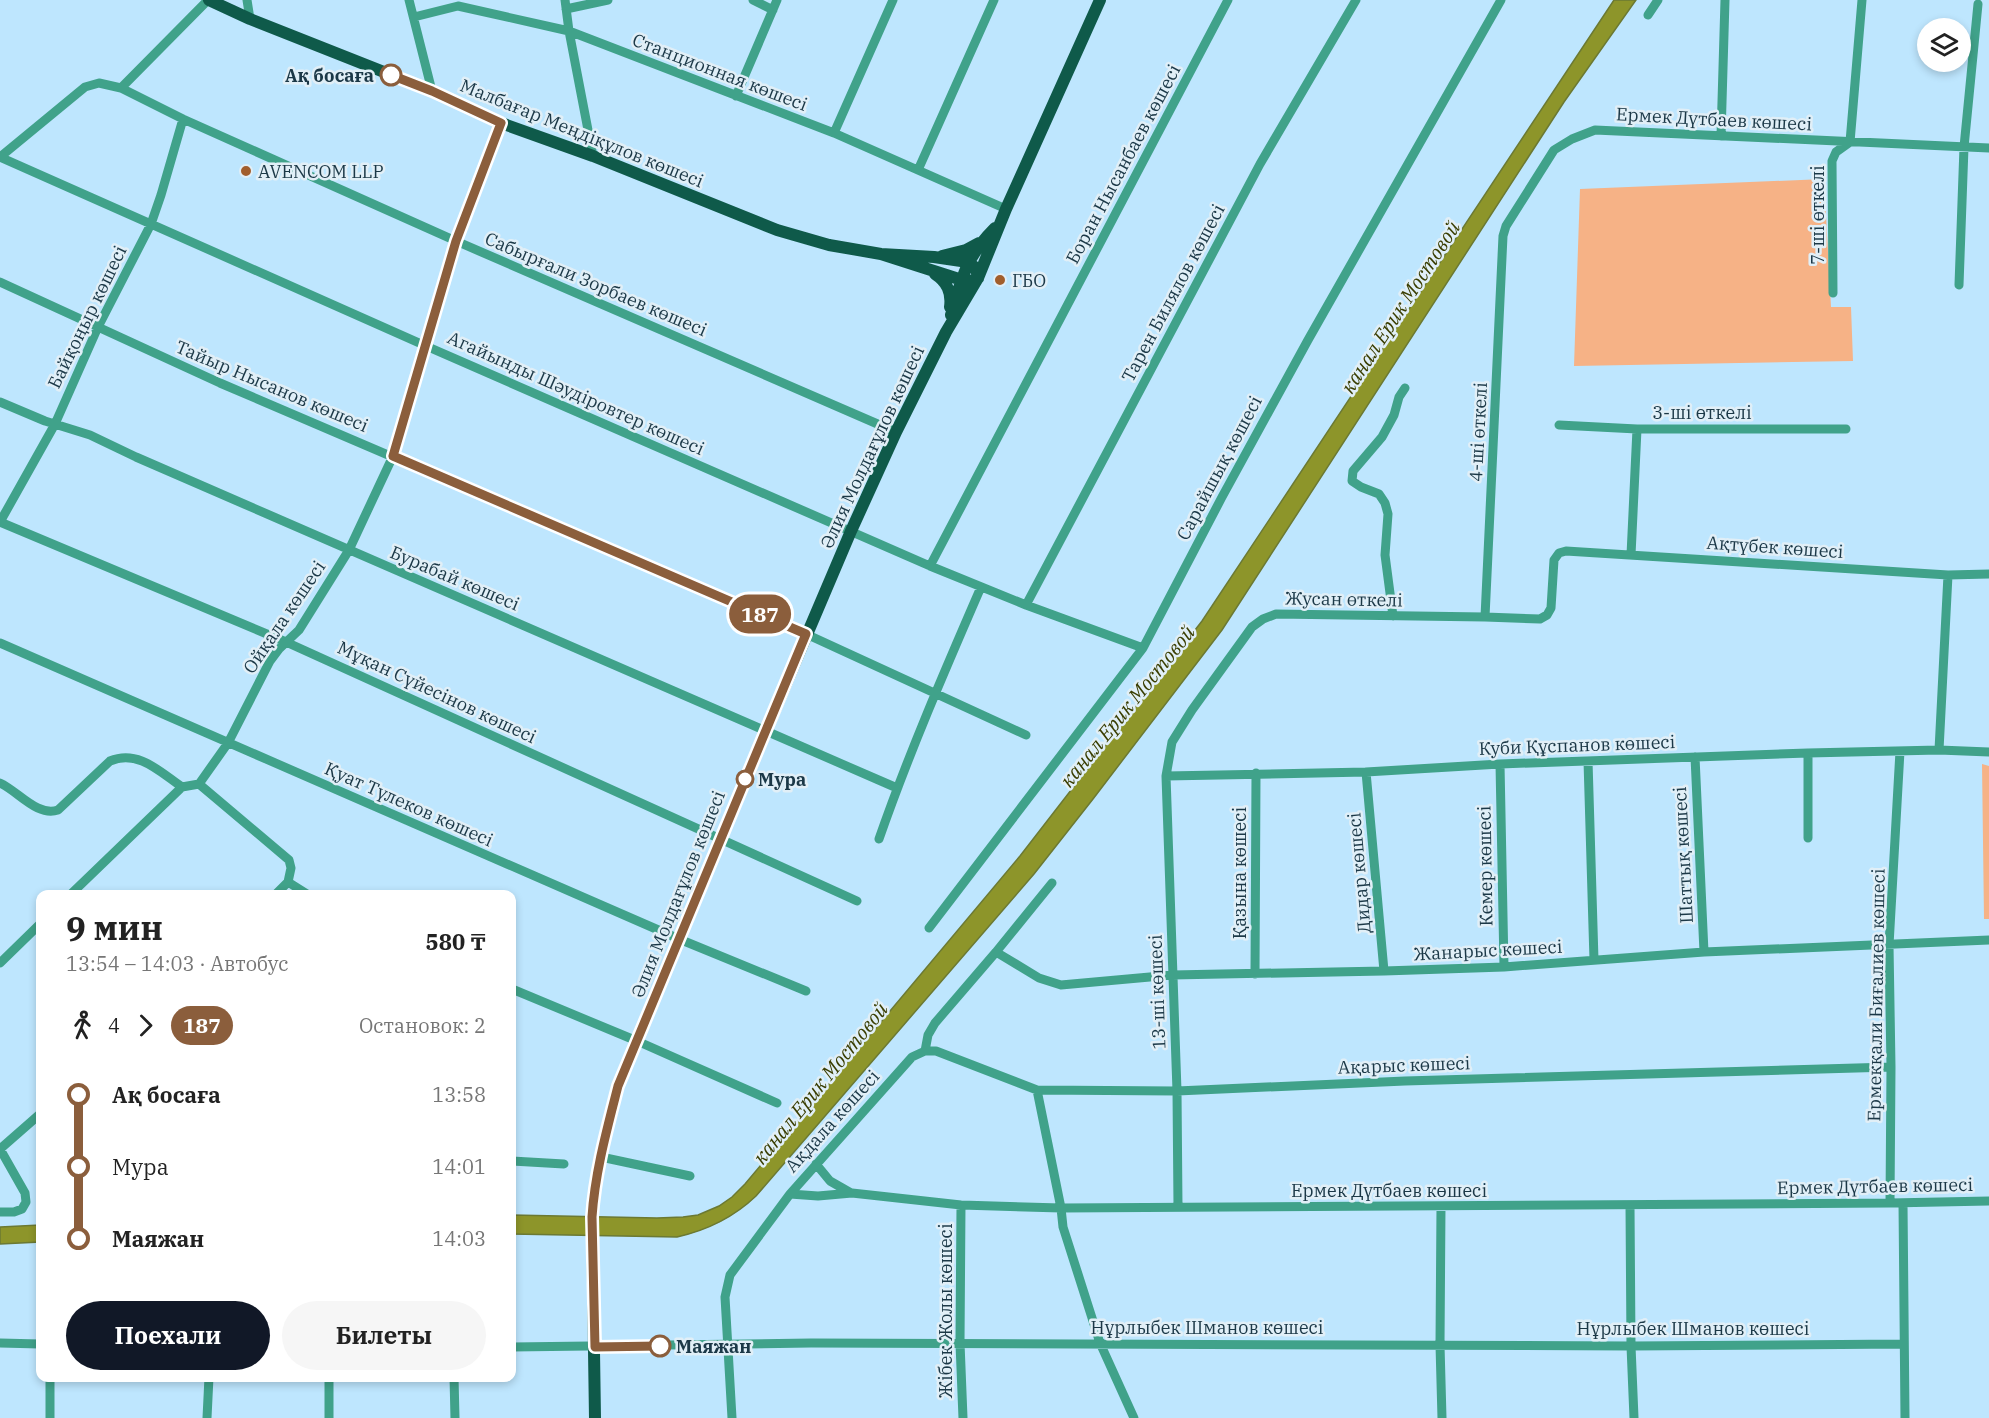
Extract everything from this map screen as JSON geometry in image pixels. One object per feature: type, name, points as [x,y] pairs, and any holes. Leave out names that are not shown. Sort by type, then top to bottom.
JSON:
[{"type":"main road","name":"Малбағар Меңдіқұлов көшесі","points":[[208,0],[432,91],[501,123],[593,156],[777,230],[829,245],[932,264],[968,262]]},
{"type":"main road","name":"Әлия Молдағұлов көшесі","points":[[595,1418],[593,1196],[618,1086],[851,531],[896,432],[946,332],[978,278],[1006,209],[1100,0]]},
{"type":"main road","name":"Әлия Молдағұлов көшесі","points":[[946,332],[968,262],[980,242],[1000,223]]},
{"type":"main road","points":[[946,332],[951,300],[948,287],[932,264],[980,242]]},
{"type":"main road","points":[[968,262],[976,268],[978,278]]},
{"type":"main road","name":"Малбағар Меңдіқұлов көшесі","points":[[932,264],[962,280],[971,281],[978,278]]},
{"type":"street","points":[[0,157],[85,87],[99,83],[121,88],[208,0]]},
{"type":"street","points":[[247,0],[249,18]]},
{"type":"street","points":[[410,0],[432,91]]},
{"type":"street","points":[[593,156],[566,4],[608,0]]},
{"type":"street","points":[[736,96],[775,5],[753,0]]},
{"type":"street","points":[[834,133],[893,0]]},
{"type":"street","points":[[918,170],[994,0]]},
{"type":"street","name":"Боран Нысанбаев көшесі","points":[[930,566],[1228,0]]},
{"type":"street","name":"Тарен Билялов көшесі","points":[[1026,605],[1260,164],[1356,0]]},
{"type":"street","name":"Сарайшық көшесі","points":[[929,928],[1143,648],[1308,340],[1501,0]]},
{"type":"street","points":[[1648,15],[1658,0]]},
{"type":"street","points":[[1721,136],[1725,0]]},
{"type":"street","points":[[1850,142],[1862,0]]},
{"type":"street","points":[[1959,285],[1964,147],[1978,4]]},
{"type":"street","name":"Станционная көшесі","points":[[414,16],[458,6],[569,31],[834,133],[1006,209]]},
{"type":"street","name":"Сабырғали Зорбаев көшесі","points":[[121,88],[183,119],[456,241],[896,432]]},
{"type":"street","name":"Байқоңыр көшесi","points":[[0,522],[55,424],[98,327],[151,224],[183,119]]},
{"type":"street","name":"Ойқала көшесі","points":[[199,784],[228,743],[270,661],[299,630],[349,550],[393,456],[456,241],[501,123]]},
{"type":"street","name":"Ермек Дүтбаев көшесi","points":[[1503,248],[1506,226],[1554,150],[1595,130],[1989,148]]},
{"type":"street","name":"7-шi өткелi","points":[[1833,293],[1832,161],[1836,152],[1850,142]]},
{"type":"street","name":"Агайынды Шәудіровтер көшесi","points":[[0,157],[930,566],[1026,605],[1143,648]]},
{"type":"street","name":"4-шi өткелi","points":[[1485,617],[1503,248]]},
{"type":"street","name":"Тайыр Нысанов көшесi","points":[[0,282],[220,383],[806,634],[1026,735]]},
{"type":"street","points":[[1393,616],[1385,555],[1388,514],[1385,503],[1379,494],[1352,481],[1353,471],[1382,437],[1405,388]]},
{"type":"street","name":"Бурабай көшесi","points":[[0,402],[90,435],[897,788]]},
{"type":"street","name":"3-шi өткелi","points":[[1558,425],[1636,429],[1846,429]]},
{"type":"street","points":[[1632,555],[1636,429]]},
{"type":"street","name":"Мұқан Сүйесінов көшесі","points":[[0,522],[286,642],[857,901]]},
{"type":"street","name":"Ақтүбек көшесi","points":[[1559,553],[1566,550],[1948,575],[1989,574]]},
{"type":"street","name":"Жусан өткелі","points":[[1166,776],[1172,742],[1192,710],[1252,627],[1263,619],[1276,614],[1540,619],[1547,615],[1551,608],[1554,560],[1559,553]]},
{"type":"street","points":[[1939,750],[1948,575]]},
{"type":"street","points":[[879,839],[934,693],[981,587]]},
{"type":"street","name":"Қуат Түлеков көшесі","points":[[0,643],[679,939],[806,991]]},
{"type":"street","name":"Куби Құспанов көшесi","points":[[1166,776],[1366,772],[1500,764],[1808,753],[1939,750],[1989,752]]},
{"type":"street","name":"Ермекқали Биғалиев көшесі","points":[[1890,1203],[1889,945],[1900,751]]},
{"type":"street","points":[[1808,753],[1808,838]]},
{"type":"street","points":[[0,783],[41,810],[50,813],[58,810],[110,761],[120,756],[130,756],[140,759],[182,787]]},
{"type":"street","name":"Шаттық көшесі","points":[[1695,757],[1704,952]]},
{"type":"street","points":[[1588,761],[1594,960]]},
{"type":"street","name":"Кемер көшесі","points":[[1500,764],[1504,967]]},
{"type":"street","name":"Дидар көшесі","points":[[1366,772],[1384,972]]},
{"type":"street","name":"Қазына көшесі","points":[[1255,974],[1256,773]]},
{"type":"street","name":"13-ші көшесi","points":[[1166,776],[1177,1091],[1178,1207]]},
{"type":"street","points":[[75,890],[182,787],[199,784],[289,860],[291,868],[288,882],[280,890]]},
{"type":"street","points":[[288,882],[301,890]]},
{"type":"street","points":[[925,1051],[928,1035],[935,1023],[1052,883]]},
{"type":"street","points":[[0,963],[36,928]]},
{"type":"street","name":"Жанарыс көшесі","points":[[996,952],[1039,978],[1061,985],[1172,975],[1384,972],[1504,967],[1704,952],[1989,939]]},
{"type":"street","points":[[516,991],[777,1103]]},
{"type":"street","name":"Ақарыс көшесi","points":[[925,1051],[936,1051],[1037,1090],[1177,1091],[1416,1081],[1891,1067]]},
{"type":"street","name":"Ақдала көшесі","points":[[732,1418],[725,1297],[730,1275],[790,1194],[816,1164],[912,1057],[925,1051]]},
{"type":"street","points":[[1037,1090],[1063,1227],[1100,1343],[1134,1418]]},
{"type":"street","points":[[0,1212],[14,1212],[22,1209],[26,1202],[25,1193],[0,1149],[36,1118]]},
{"type":"street","points":[[601,1157],[690,1176]]},
{"type":"street","points":[[516,1161],[564,1164]]},
{"type":"street","points":[[816,1164],[830,1181],[852,1193]]},
{"type":"street","name":"Ермек Дүтбаев көшесi","points":[[790,1194],[818,1196],[852,1193],[961,1204],[1061,1208],[1989,1201]]},
{"type":"street","points":[[1903,1203],[1905,1418]]},
{"type":"street","name":"Жібек Жолы көшесі","points":[[961,1204],[960,1343],[963,1418]]},
{"type":"street","points":[[1630,1205],[1634,1418]]},
{"type":"street","points":[[1441,1206],[1442,1418]]},
{"type":"street","points":[[0,1343],[36,1344]]},
{"type":"street","name":"Нұрлыбек Шманов көшесі","points":[[516,1347],[960,1343],[1631,1346],[1903,1344]]},
{"type":"street","points":[[50,1382],[50,1418]]},
{"type":"street","points":[[207,1418],[209,1382]]},
{"type":"street","points":[[328,1382],[328,1418]]},
{"type":"street","points":[[454,1382],[455,1418]]},
{"type":"shaded area","name":"канал Ерик Мостовой","points":[[1614,0],[1636,0],[1564,102],[1222,630],[1034,874],[756,1196],[720,1222],[677,1237],[516,1234],[516,1215],[683,1217],[698,1215],[719,1206],[732,1197],[1020,856],[1202,621]]},
{"type":"shaded area","points":[[1824,179],[1831,307],[1851,307],[1853,361],[1574,366],[1580,189]]},
{"type":"shaded area","points":[[1982,764],[1989,766],[1989,919],[1984,919]]},
{"type":"shaded area","points":[[36,1225],[36,1242],[0,1244],[0,1227]]},
{"type":"bus line","name":"187","points":[[391,75],[501,123],[456,241],[393,456],[806,634],[618,1086],[603,1145],[593,1196],[592,1217],[595,1347],[660,1346]]},
{"type":"place","name":"Ақ босаға","points":[[391,75]]},
{"type":"place","name":"AVENCOM LLP","points":[[246,171]]},
{"type":"place","name":"ГБО","points":[[1000,280]]},
{"type":"place","name":"Мура","points":[[745,779]]},
{"type":"place","name":"Маяжан","points":[[660,1346]]}]
